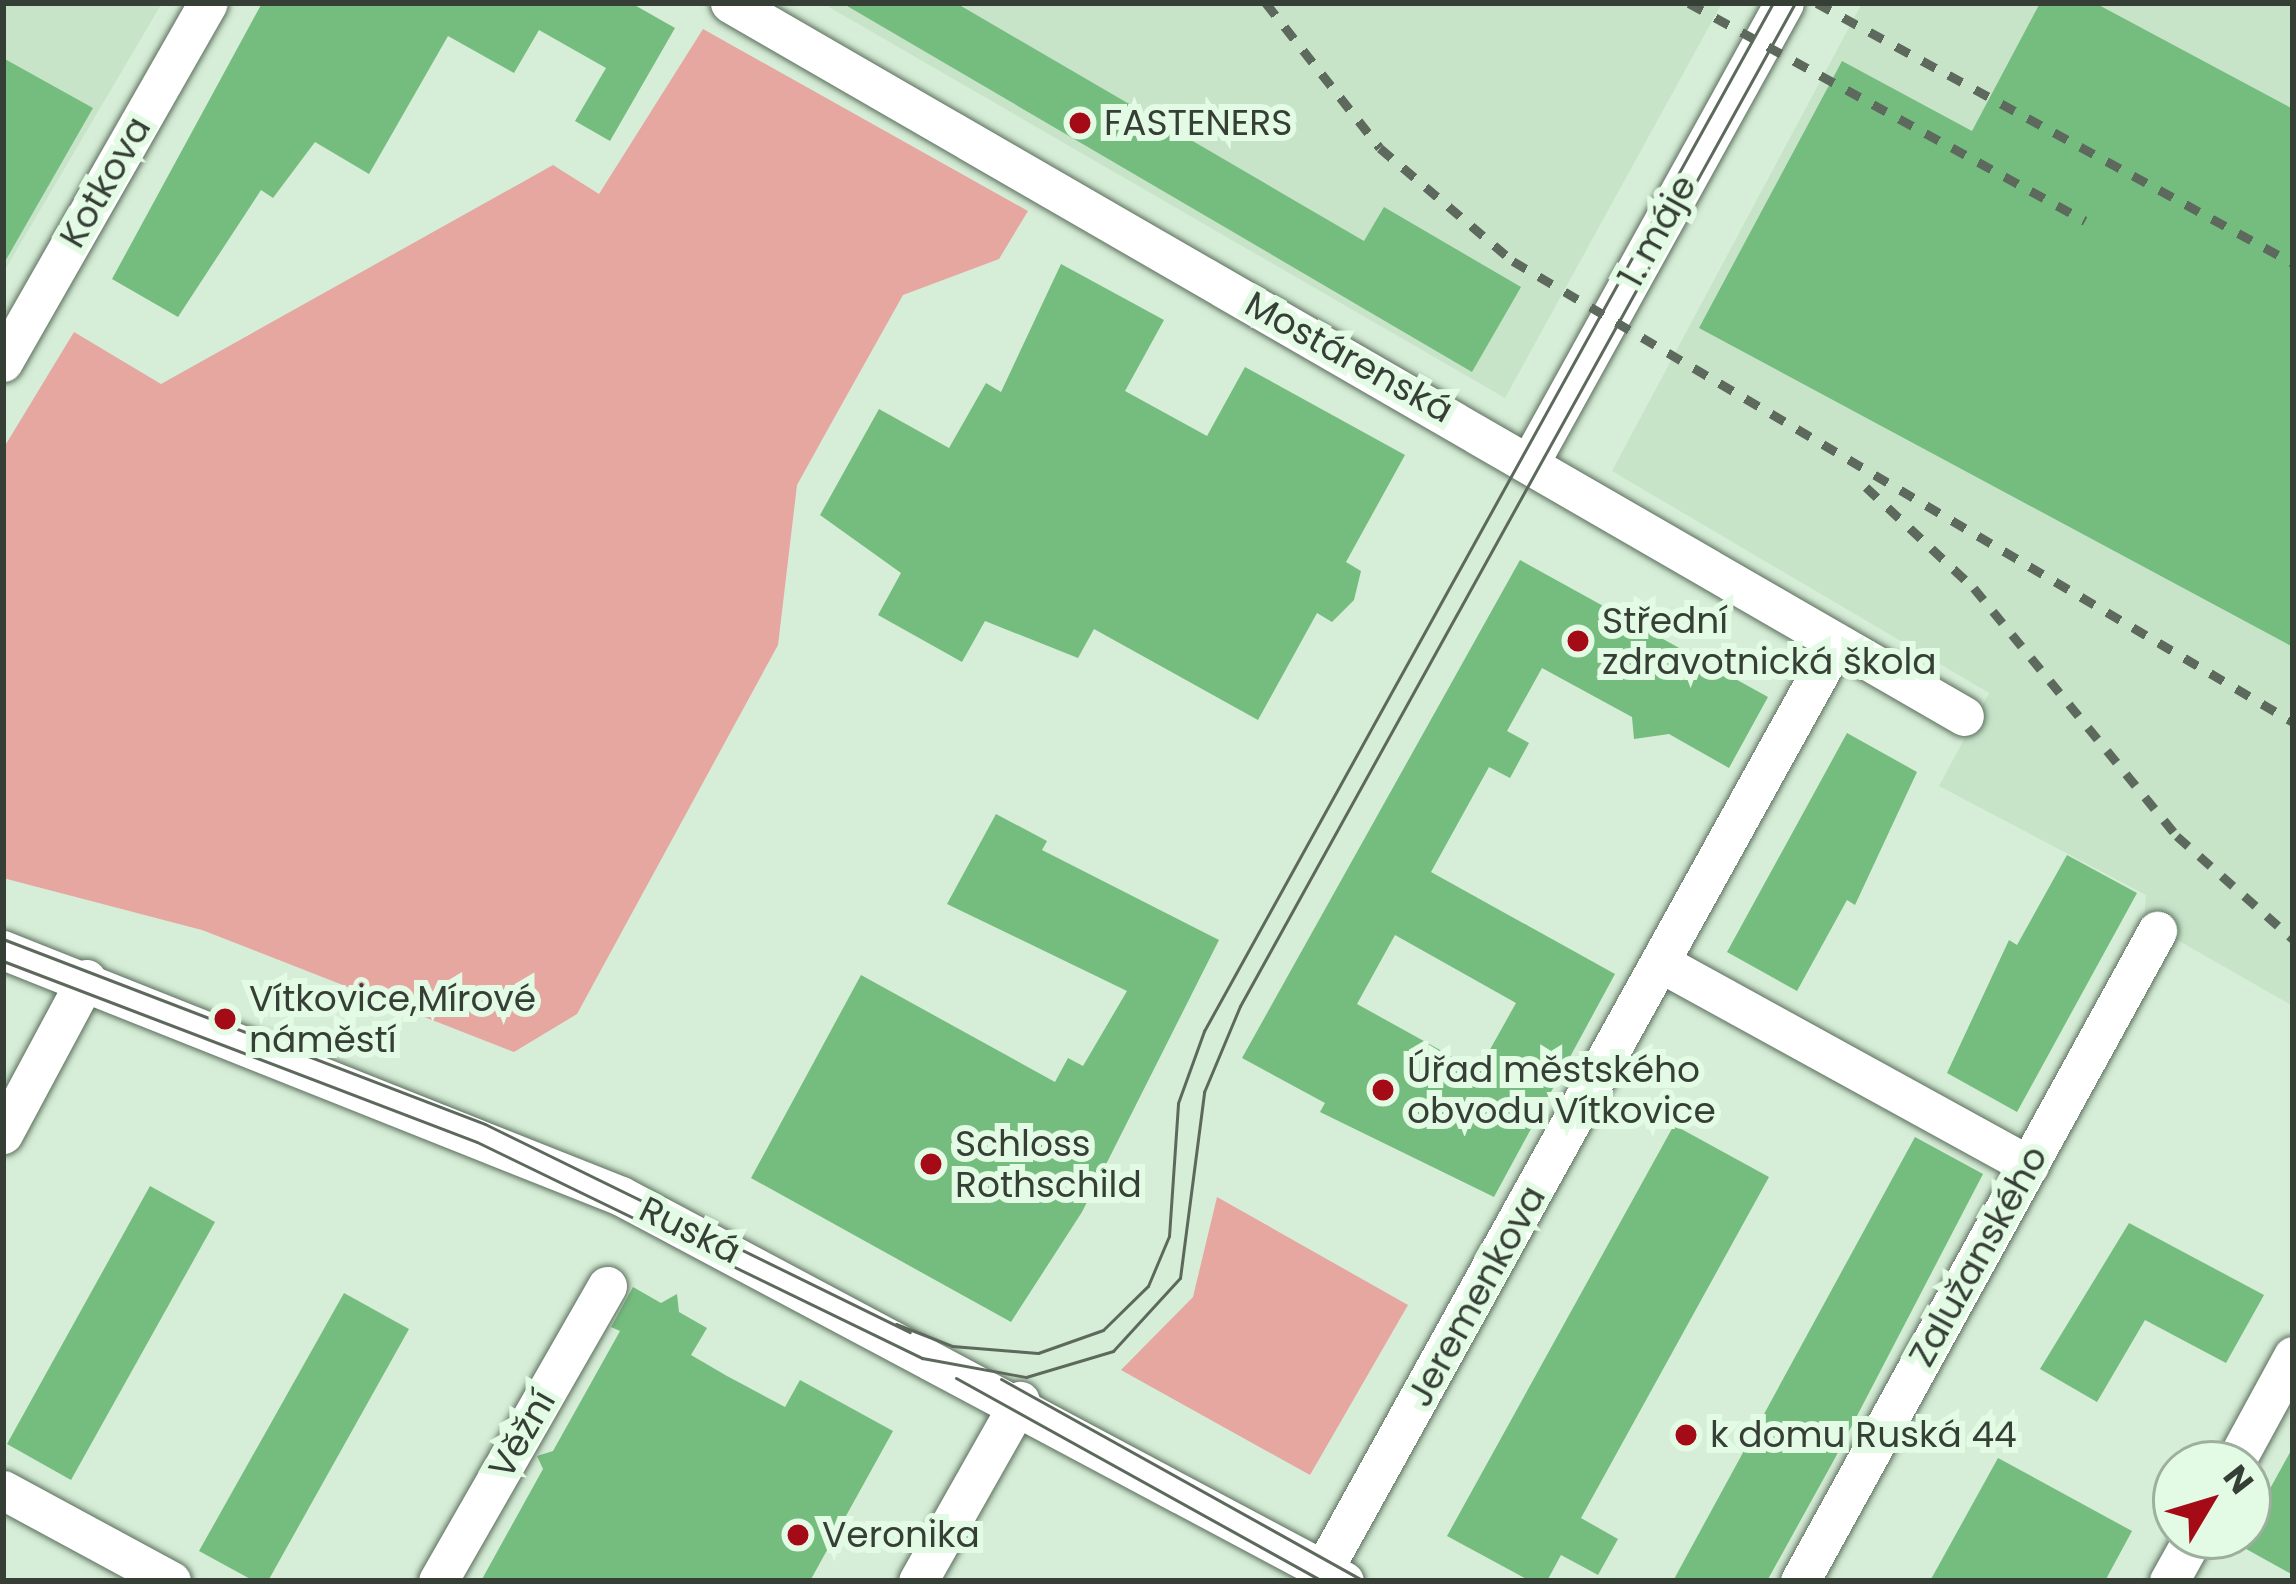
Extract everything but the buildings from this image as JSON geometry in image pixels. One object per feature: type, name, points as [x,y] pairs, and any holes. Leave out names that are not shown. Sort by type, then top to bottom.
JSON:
[{"type":"street","name":"Kotkova","points":[[3,362],[208,3]]},
{"type":"street","name":"Mostárenská","points":[[730,3],[1531,460],[1964,716]]},
{"type":"street","name":"1. máje","points":[[1531,460],[1784,3]]},
{"type":"street","name":"Jeremenkova","points":[[1328,1577],[1836,643]]},
{"type":"street","name":"Zalužanského","points":[[1800,1581],[2157,931]]},
{"type":"street","name":"Ruská","points":[[3,950],[481,1132],[1020,1401],[1328,1577]]},
{"type":"street","points":[[1661,963],[2029,1165]]},
{"type":"street","points":[[3,1134],[86,979]]},
{"type":"street","name":"Věžní","points":[[438,1581],[607,1286]]},
{"type":"street","points":[[2247,1440],[2293,1356]]},
{"type":"street","points":[[918,1581],[1020,1401]]},
{"type":"street","points":[[3,1490],[170,1581]]},
{"type":"shaded area","points":[[3,3],[162,3],[3,273]]},
{"type":"shaded area","points":[[822,3],[1722,3],[1505,398]]},
{"type":"shaded area","points":[[1862,3],[2293,3],[2293,1006],[2144,921],[2146,895],[1939,786],[1989,693],[1612,471]]},
{"type":"shaded area","points":[[703,29],[1028,211],[999,259],[903,295],[797,485],[778,645],[577,1014],[514,1052],[202,930],[3,878],[3,449],[74,332],[161,384],[553,165],[599,194]]},
{"type":"shaded area","points":[[1217,1197],[1408,1305],[1310,1475],[1121,1370],[1193,1297]]},
{"type":"tram line","points":[[896,1324],[952,1346],[1038,1353],[1103,1330],[1148,1286],[1169,1236],[1178,1103],[1204,1031],[1773,3]]},
{"type":"tram line","points":[[3,961],[477,1142],[922,1358],[1026,1377],[1113,1351],[1180,1278],[1204,1092],[1240,1006],[1795,3]]},
{"type":"tram line","points":[[3,939],[485,1124],[910,1332]]},
{"type":"tram line","points":[[956,1378],[1322,1581]]},
{"type":"tram line","points":[[1001,1379],[1364,1581]]},
{"type":"railway","points":[[1266,3],[1380,148],[1513,261],[2293,722]]},
{"type":"railway","points":[[1689,3],[2085,221]]},
{"type":"railway","points":[[1817,3],[2293,263]]},
{"type":"railway","points":[[1866,487],[1974,588],[2177,836],[2293,939]]},
{"type":"place","name":"FASTENERS","points":[[1080,123]]},
{"type":"place","name":"Střední zdravotnická škola","points":[[1578,641]]},
{"type":"place","name":"Vítkovice,Mírové náměstí","points":[[225,1019]]},
{"type":"place","name":"Úřad městského obvodu Vítkovice","points":[[1383,1090]]},
{"type":"place","name":"Schloss Rothschild","points":[[931,1164]]},
{"type":"place","name":"k domu Ruská 44","points":[[1686,1435]]},
{"type":"place","name":"Veronika","points":[[798,1535]]}]
